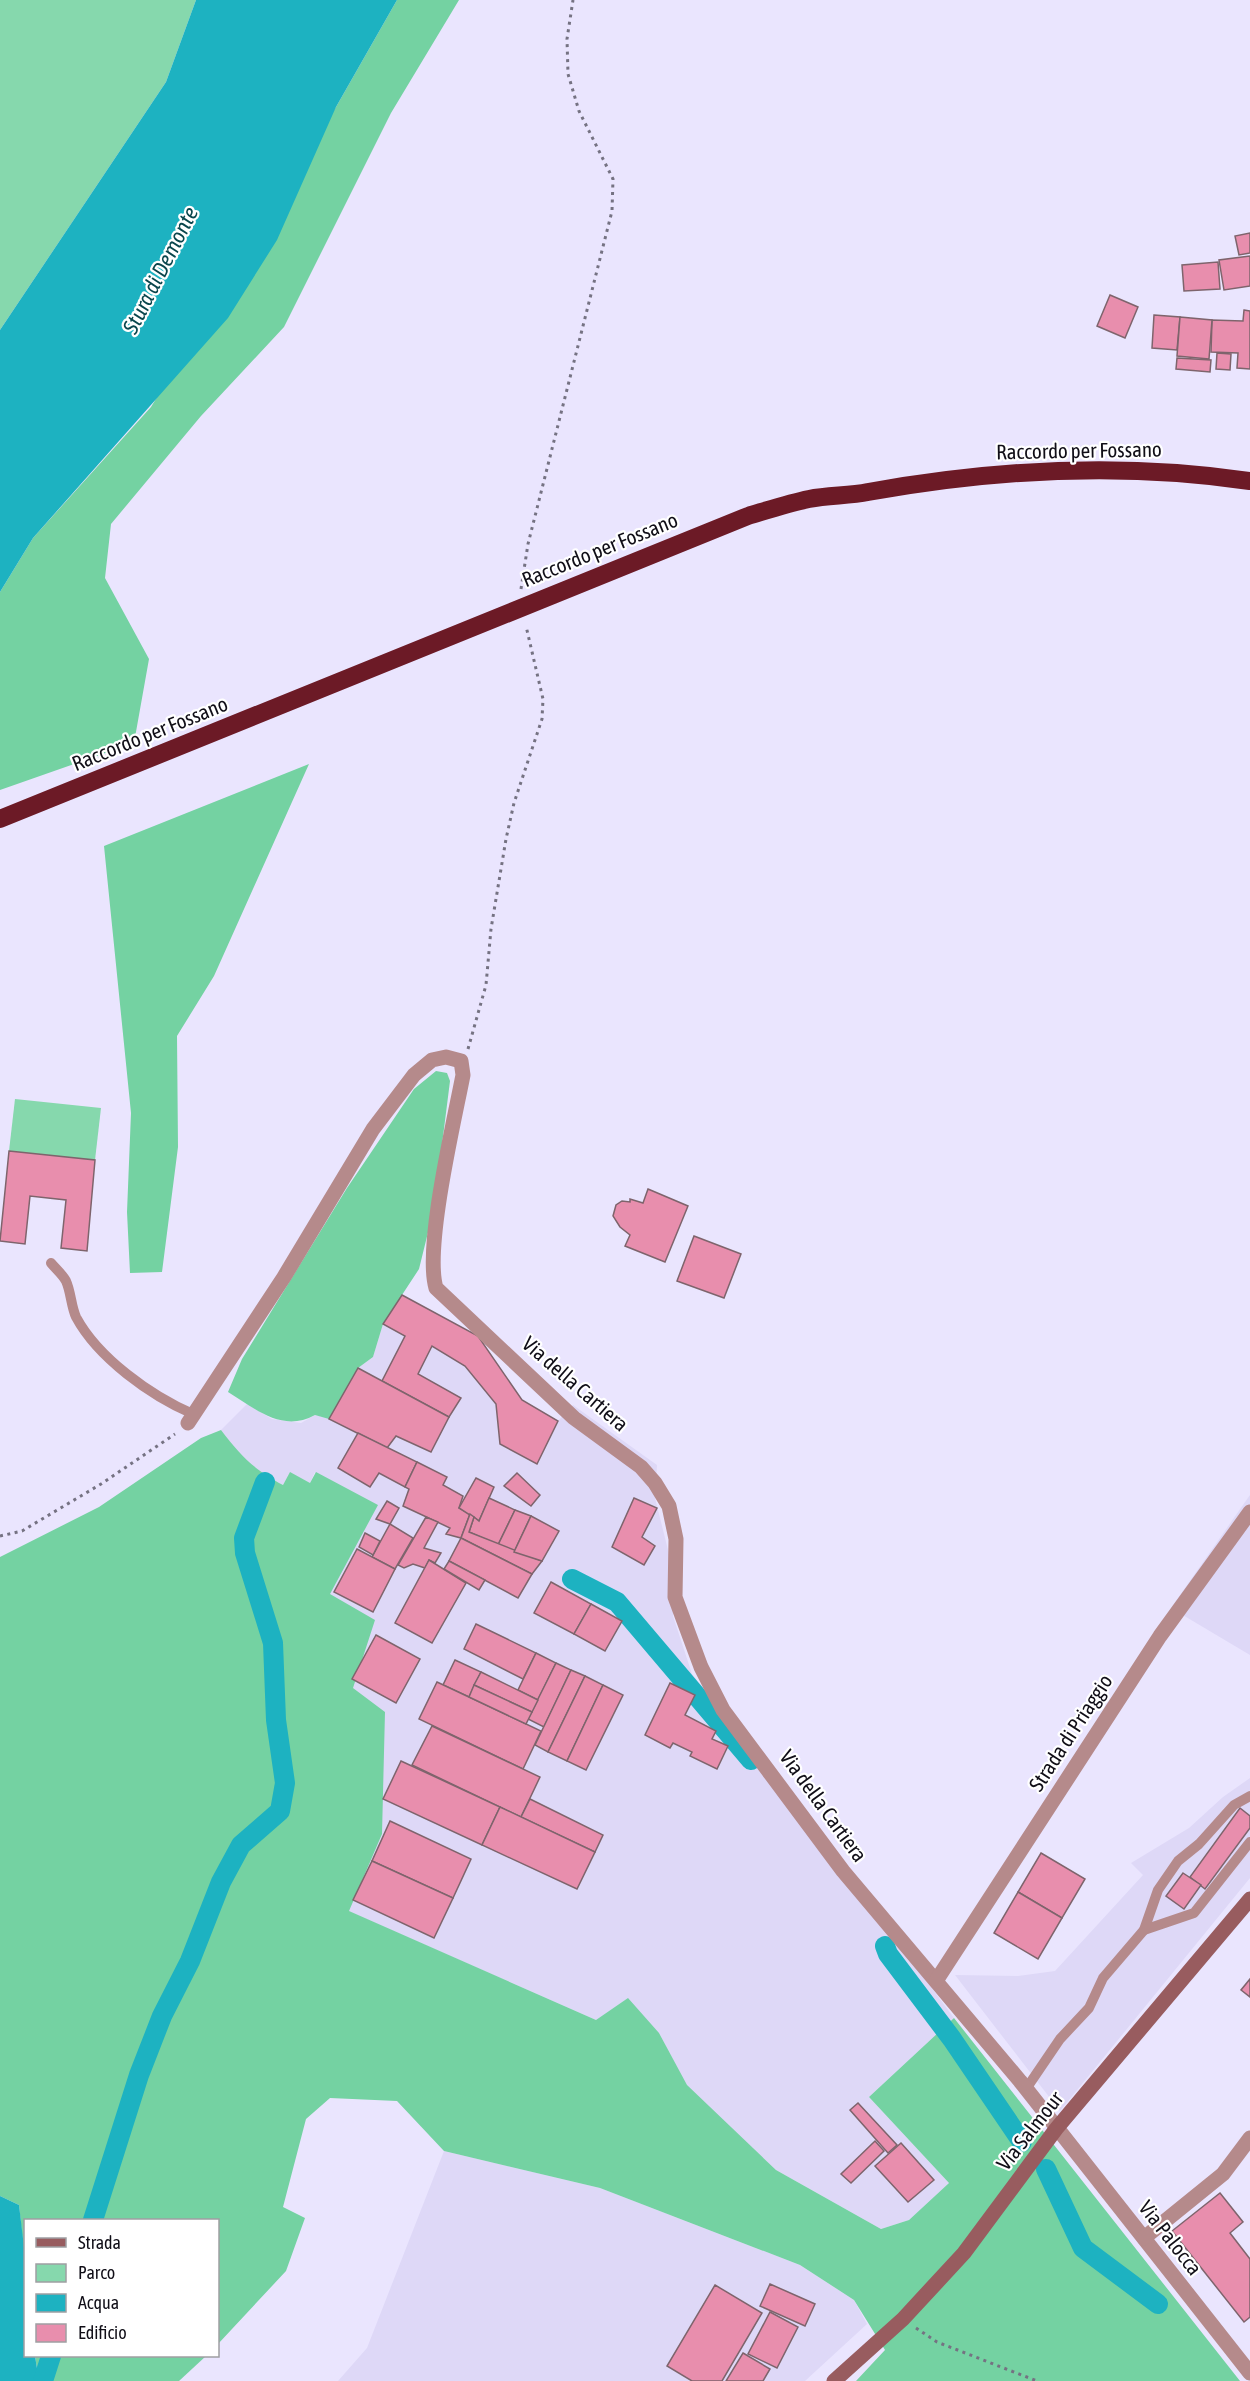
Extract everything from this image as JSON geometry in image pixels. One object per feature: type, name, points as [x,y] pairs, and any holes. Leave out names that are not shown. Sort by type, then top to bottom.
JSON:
[{"type":"highway","name":"Raccordo per Fossano","points":[[0,819],[748,516],[810,499],[1003,473],[1077,469],[1186,473],[1250,481]]},
{"type":"main road","name":"Via Salmour","points":[[834,2381],[903,2319],[964,2253],[1056,2129],[1250,1899]]},
{"type":"street","points":[[190,1418],[284,1277],[373,1129],[414,1075],[432,1060],[446,1057],[461,1061]]},
{"type":"street","name":"Via della Cartiera","points":[[461,1061],[463,1075],[434,1247],[433,1277],[436,1288],[574,1418],[641,1467],[655,1483],[669,1506],[676,1539],[675,1597],[701,1667],[723,1710],[843,1871],[1026,2089],[1056,2129]]},
{"type":"street","name":"Strada di Priaggio","points":[[936,1981],[1160,1636],[1250,1512]]},
{"type":"street","name":"Via Palocca","points":[[1056,2129],[1250,2373]]},
{"type":"street","points":[[1144,2238],[1223,2174],[1250,2138]]},
{"type":"lane","points":[[51,1263],[66,1280],[76,1317],[106,1355],[136,1382],[190,1418]]},
{"type":"lane","points":[[1026,2089],[1060,2039],[1089,2008],[1103,1978],[1144,1930],[1158,1890],[1178,1861],[1199,1844],[1234,1805],[1250,1796]]},
{"type":"lane","points":[[1144,1930],[1194,1913],[1250,1842]]},
{"type":"path","points":[[522,596],[521,585],[528,544],[612,211],[613,178],[579,111],[568,74],[567,39],[573,0]]},
{"type":"path","points":[[461,1061],[471,1045],[486,985],[491,929],[514,802],[542,719],[543,699],[525,619]]},
{"type":"path","points":[[0,1536],[22,1531],[101,1484],[165,1442],[190,1418]]},
{"type":"path","points":[[903,2319],[938,2342],[1037,2381]]},
{"type":"shaded area","points":[[402,1295],[478,1336],[522,1400],[558,1421],[573,1405],[657,1465],[655,1498],[675,1578],[673,1616],[692,1674],[768,1767],[954,2018],[869,2097],[949,2183],[909,2220],[881,2229],[776,2170],[686,2085],[659,2033],[596,2020],[348,1911],[382,1834],[353,1688],[330,1594],[315,1472],[310,1483],[290,1473],[283,1485],[257,1472],[245,1462],[221,1430],[247,1404],[272,1419],[301,1423],[315,1415],[329,1418],[358,1368],[373,1357],[383,1324]]},
{"type":"shaded area","points":[[1250,1495],[1250,1655],[1171,1608]]},
{"type":"shaded area","points":[[1250,1778],[1250,1878],[1060,2111],[955,1975],[1018,1976],[1055,1971],[1143,1875],[1131,1863],[1189,1828],[1223,1797]]},
{"type":"shaded area","points":[[444,2151],[600,2188],[800,2265],[854,2300],[867,2324],[805,2381],[338,2381],[367,2348]]},
{"type":"green space","points":[[0,0],[196,0],[166,82],[0,330]]},
{"type":"green space","points":[[397,0],[459,0],[391,113],[284,327],[201,416],[111,524],[105,578],[149,659],[134,743],[0,790],[0,592],[33,538],[151,407],[336,107]]},
{"type":"green space","points":[[309,764],[214,976],[177,1036],[178,1147],[162,1272],[130,1273],[127,1212],[131,1113],[104,846]]},
{"type":"green space","points":[[436,1071],[447,1073],[450,1081],[434,1208],[419,1269],[383,1324],[373,1357],[358,1368],[329,1419],[315,1415],[303,1420],[291,1421],[270,1417],[228,1392],[242,1359],[347,1188],[414,1089]]},
{"type":"green space","points":[[15,1099],[101,1108],[95,1160],[9,1151]]},
{"type":"green space","points":[[221,1430],[248,1461],[283,1485],[290,1472],[310,1483],[316,1472],[378,1505],[330,1594],[375,1620],[353,1688],[385,1712],[382,1834],[349,1911],[596,2020],[628,1998],[659,2033],[687,2085],[776,2170],[881,2229],[909,2220],[949,2183],[869,2097],[954,2018],[1240,2381],[856,2381],[885,2350],[854,2300],[800,2265],[600,2188],[444,2151],[397,2101],[330,2098],[306,2119],[283,2207],[305,2218],[286,2271],[219,2343],[219,2219],[24,2219],[24,2254],[19,2205],[0,2196],[0,1557],[99,1507],[201,1438]]},
{"type":"green space","points":[[35,2357],[205,2357],[179,2381],[39,2381]]},
{"type":"water","name":"Stura di Demonte","points":[[196,0],[397,0],[336,107],[277,240],[228,318],[33,538],[0,592],[0,330],[166,82]]},
{"type":"water","points":[[0,2196],[19,2205],[24,2247],[24,2357],[35,2357],[39,2381],[0,2381]]},
{"type":"building","points":[[1250,233],[1250,253],[1239,255],[1235,236]]},
{"type":"building","points":[[1250,256],[1250,286],[1224,290],[1219,260]]},
{"type":"building","points":[[1218,262],[1220,289],[1184,291],[1182,265]]},
{"type":"building","points":[[1110,295],[1138,307],[1125,338],[1097,326]]},
{"type":"building","points":[[1244,310],[1250,311],[1250,369],[1237,368],[1238,353],[1211,352],[1212,320],[1243,321]]},
{"type":"building","points":[[1154,315],[1180,317],[1177,350],[1152,348]]},
{"type":"building","points":[[1180,317],[1212,320],[1209,359],[1177,356]]},
{"type":"building","points":[[1217,353],[1231,354],[1230,370],[1216,369]]},
{"type":"building","points":[[1177,358],[1211,360],[1210,372],[1176,369]]},
{"type":"building","points":[[9,1151],[95,1160],[87,1251],[61,1248],[66,1200],[30,1196],[25,1244],[0,1241]]},
{"type":"building","points":[[648,1189],[688,1206],[665,1262],[625,1246],[630,1235],[620,1227],[613,1216],[616,1205],[622,1201],[630,1202],[630,1199],[643,1203]]},
{"type":"building","points":[[694,1236],[741,1254],[724,1298],[677,1281]]},
{"type":"building","points":[[402,1295],[478,1336],[522,1400],[558,1421],[537,1464],[500,1444],[496,1404],[465,1366],[432,1346],[418,1374],[461,1398],[449,1417],[382,1381],[405,1336],[383,1324]]},
{"type":"building","points":[[358,1368],[449,1417],[431,1452],[396,1436],[387,1448],[329,1419]]},
{"type":"building","points":[[358,1433],[417,1462],[405,1487],[379,1473],[370,1487],[338,1468]]},
{"type":"building","points":[[417,1462],[447,1477],[443,1485],[463,1496],[459,1508],[470,1514],[461,1538],[446,1534],[450,1528],[403,1506],[409,1489],[405,1487]]},
{"type":"building","points":[[517,1473],[540,1495],[531,1506],[504,1486]]},
{"type":"building","points":[[476,1478],[494,1487],[479,1521],[459,1508]]},
{"type":"building","points":[[489,1498],[515,1510],[498,1545],[469,1532],[474,1517],[479,1521]]},
{"type":"building","points":[[634,1498],[657,1508],[642,1537],[655,1546],[644,1565],[612,1547]]},
{"type":"building","points":[[387,1501],[399,1508],[390,1524],[376,1519]]},
{"type":"building","points":[[515,1510],[531,1516],[514,1552],[498,1545]]},
{"type":"building","points":[[470,1514],[474,1517],[469,1532],[542,1561],[532,1574],[461,1538]]},
{"type":"building","points":[[531,1516],[559,1531],[542,1561],[514,1552]]},
{"type":"building","points":[[426,1517],[438,1522],[424,1548],[441,1553],[435,1563],[429,1560],[425,1568],[413,1564],[404,1568],[398,1565]]},
{"type":"building","points":[[390,1524],[413,1538],[395,1569],[372,1557]]},
{"type":"building","points":[[365,1533],[380,1541],[373,1555],[359,1547]]},
{"type":"building","points":[[461,1538],[532,1574],[518,1598],[449,1561]]},
{"type":"building","points":[[357,1549],[395,1569],[373,1612],[334,1592]]},
{"type":"building","points":[[429,1560],[466,1583],[432,1643],[395,1623]]},
{"type":"building","points":[[449,1561],[485,1580],[479,1590],[444,1569]]},
{"type":"building","points":[[551,1582],[591,1604],[574,1634],[534,1613]]},
{"type":"building","points":[[591,1604],[622,1621],[605,1651],[574,1634]]},
{"type":"building","points":[[476,1624],[536,1653],[523,1679],[464,1649]]},
{"type":"building","points":[[376,1635],[420,1659],[396,1703],[352,1679]]},
{"type":"building","points":[[536,1653],[556,1663],[538,1700],[518,1690]]},
{"type":"building","points":[[455,1660],[481,1672],[469,1697],[443,1685]]},
{"type":"building","points":[[556,1663],[571,1670],[544,1727],[528,1719]]},
{"type":"building","points":[[571,1670],[585,1676],[548,1752],[535,1745]]},
{"type":"building","points":[[481,1672],[538,1700],[532,1712],[474,1685]]},
{"type":"building","points":[[585,1676],[603,1685],[567,1761],[548,1752]]},
{"type":"building","points":[[437,1682],[541,1731],[523,1769],[419,1719]]},
{"type":"building","points":[[670,1683],[695,1695],[685,1715],[716,1731],[712,1739],[728,1746],[717,1769],[690,1756],[692,1752],[673,1743],[670,1748],[645,1735]]},
{"type":"building","points":[[474,1685],[532,1712],[526,1724],[469,1697]]},
{"type":"building","points":[[603,1685],[623,1695],[586,1770],[567,1761]]},
{"type":"building","points":[[432,1726],[540,1777],[521,1817],[412,1765]]},
{"type":"building","points":[[401,1761],[500,1807],[482,1845],[383,1799]]},
{"type":"building","points":[[530,1799],[603,1835],[595,1852],[521,1817]]},
{"type":"building","points":[[500,1807],[595,1852],[577,1889],[482,1845]]},
{"type":"building","points":[[1240,1808],[1250,1816],[1250,1828],[1205,1889],[1190,1877]]},
{"type":"building","points":[[390,1821],[471,1859],[453,1898],[372,1861]]},
{"type":"building","points":[[1041,1853],[1085,1879],[1062,1918],[1018,1892]]},
{"type":"building","points":[[372,1861],[453,1898],[434,1938],[353,1900]]},
{"type":"building","points":[[1183,1873],[1201,1885],[1184,1909],[1166,1896]]},
{"type":"building","points":[[1018,1892],[1062,1918],[1038,1959],[994,1933]]},
{"type":"building","points":[[1250,1979],[1250,1997],[1241,1990]]},
{"type":"building","points":[[858,2103],[897,2145],[888,2153],[850,2110]]},
{"type":"building","points":[[875,2141],[884,2151],[851,2183],[841,2174]]},
{"type":"building","points":[[901,2143],[934,2180],[908,2202],[875,2166]]},
{"type":"building","points":[[1220,2193],[1243,2222],[1230,2233],[1250,2259],[1250,2317],[1244,2322],[1172,2231]]},
{"type":"building","points":[[770,2284],[815,2304],[805,2326],[760,2306]]},
{"type":"building","points":[[715,2285],[762,2313],[722,2381],[692,2381],[667,2366]]},
{"type":"building","points":[[770,2312],[798,2327],[777,2368],[748,2354]]},
{"type":"building","points":[[743,2353],[770,2369],[763,2381],[726,2381]]},
{"type":"waterway","points":[[93,2219],[139,2075],[162,2016],[190,1961],[221,1882],[241,1845],[280,1811],[285,1783],[276,1720],[273,1643],[245,1553],[244,1538],[265,1482]]},
{"type":"waterway","points":[[572,1579],[617,1602],[751,1760]]},
{"type":"waterway","points":[[885,1946],[888,1954],[952,2039],[1022,2142]]},
{"type":"waterway","points":[[1046,2169],[1083,2248],[1158,2304]]},
{"type":"waterway","points":[[43,2381],[51,2357]]}]
